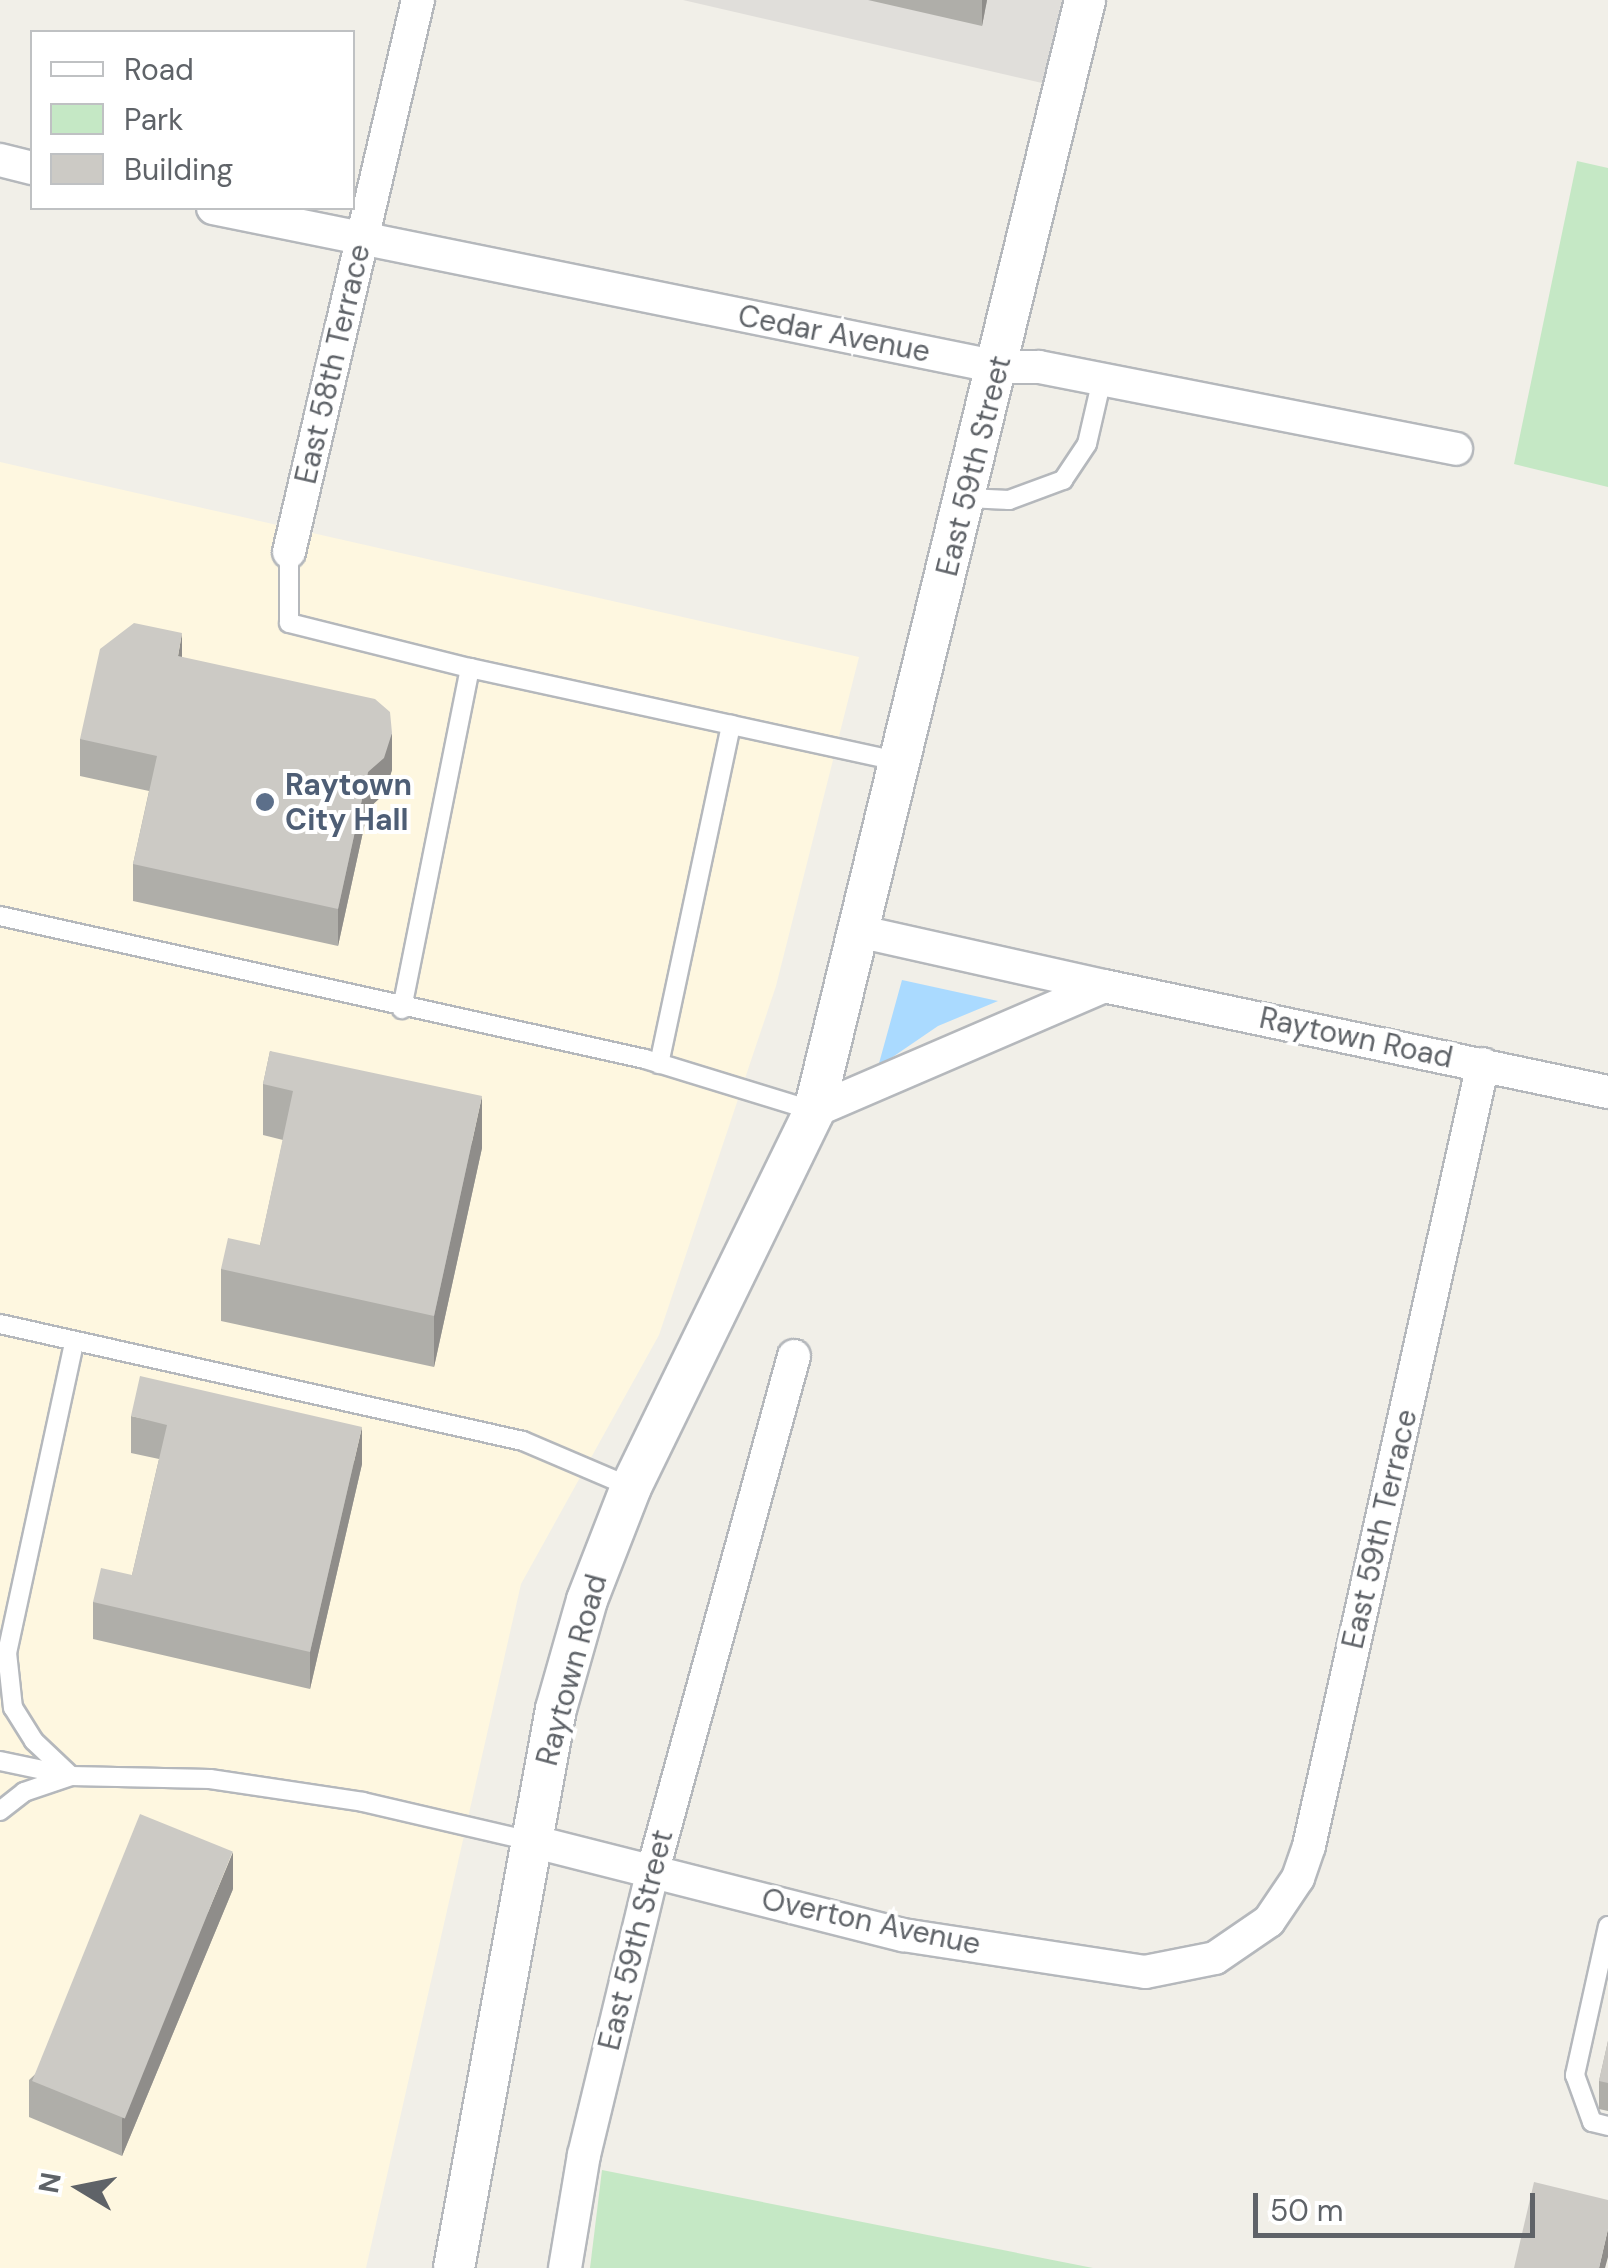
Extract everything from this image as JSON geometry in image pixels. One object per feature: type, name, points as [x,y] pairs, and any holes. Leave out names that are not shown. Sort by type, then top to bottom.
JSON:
[{"type":"street","name":"East 58th Terrace","points":[[289,552],[418,0]]},
{"type":"street","name":"East 59th Street","points":[[862,932],[1085,0]]},
{"type":"street","points":[[0,160],[30,168]]},
{"type":"street","name":"Cedar Avenue","points":[[223,210],[998,367],[1039,367],[1456,449]]},
{"type":"street","name":"Raytown Road","points":[[454,2268],[561,1690],[631,1487],[814,1112],[862,932],[1608,1092]]},
{"type":"street","points":[[814,1112],[1104,986]]},
{"type":"street","name":"East 59th Terrace","points":[[1214,1958],[1268,1920],[1298,1878],[1308,1846],[1484,1064]]},
{"type":"street","name":"East 59th Street","points":[[565,2268],[584,2154],[710,1612],[794,1356]]},
{"type":"street","name":"Overton Avenue","points":[[531,1842],[902,1936],[1145,1972],[1214,1958]]},
{"type":"lane","points":[[967,498],[1009,500],[1063,480],[1087,444],[1102,379]]},
{"type":"lane","points":[[289,552],[288,622],[470,668],[903,762]]},
{"type":"lane","points":[[402,1009],[470,668]]},
{"type":"lane","points":[[659,1064],[731,725]]},
{"type":"lane","points":[[0,916],[659,1064],[814,1112]]},
{"type":"lane","points":[[0,1324],[74,1344],[523,1441],[631,1487]]},
{"type":"lane","points":[[71,1776],[34,1741],[13,1708],[7,1653],[74,1344]]},
{"type":"lane","points":[[0,1761],[71,1776],[210,1779],[363,1802],[531,1842]]},
{"type":"lane","points":[[0,1811],[24,1792],[71,1776]]},
{"type":"lane","points":[[1608,1926],[1574,2075],[1592,2122],[1608,2126]]},
{"type":"shaded area","points":[[683,0],[1062,0],[1042,83]]},
{"type":"shaded area","points":[[0,462],[859,657],[776,986],[659,1335],[521,1584],[366,2268],[0,2268]]},
{"type":"green space","points":[[1577,161],[1608,168],[1608,487],[1514,464]]},
{"type":"green space","points":[[602,2170],[1093,2268],[590,2268]]},
{"type":"water","points":[[902,980],[998,1001],[938,1026],[878,1067]]},
{"type":"building","name":"Raytown City Hall","points":[[134,623],[182,633],[178,656],[375,699],[390,712],[392,733],[384,758],[368,772],[338,909],[133,864],[157,756],[80,739],[100,649]]},
{"type":"building","points":[[270,1051],[482,1096],[434,1316],[221,1269],[228,1238],[260,1245],[293,1091],[263,1084]]},
{"type":"building","points":[[140,1376],[362,1427],[310,1652],[93,1602],[101,1568],[132,1575],[167,1425],[131,1416]]},
{"type":"building","points":[[140,1814],[233,1851],[125,2118],[32,2081]]},
{"type":"building","points":[[1608,2041],[1608,2083],[1599,2081]]},
{"type":"building","points":[[1534,2182],[1608,2200],[1608,2229],[1599,2268],[1514,2268]]},
{"type":"place","name":"Raytown City Hall","points":[[265,802]]}]
